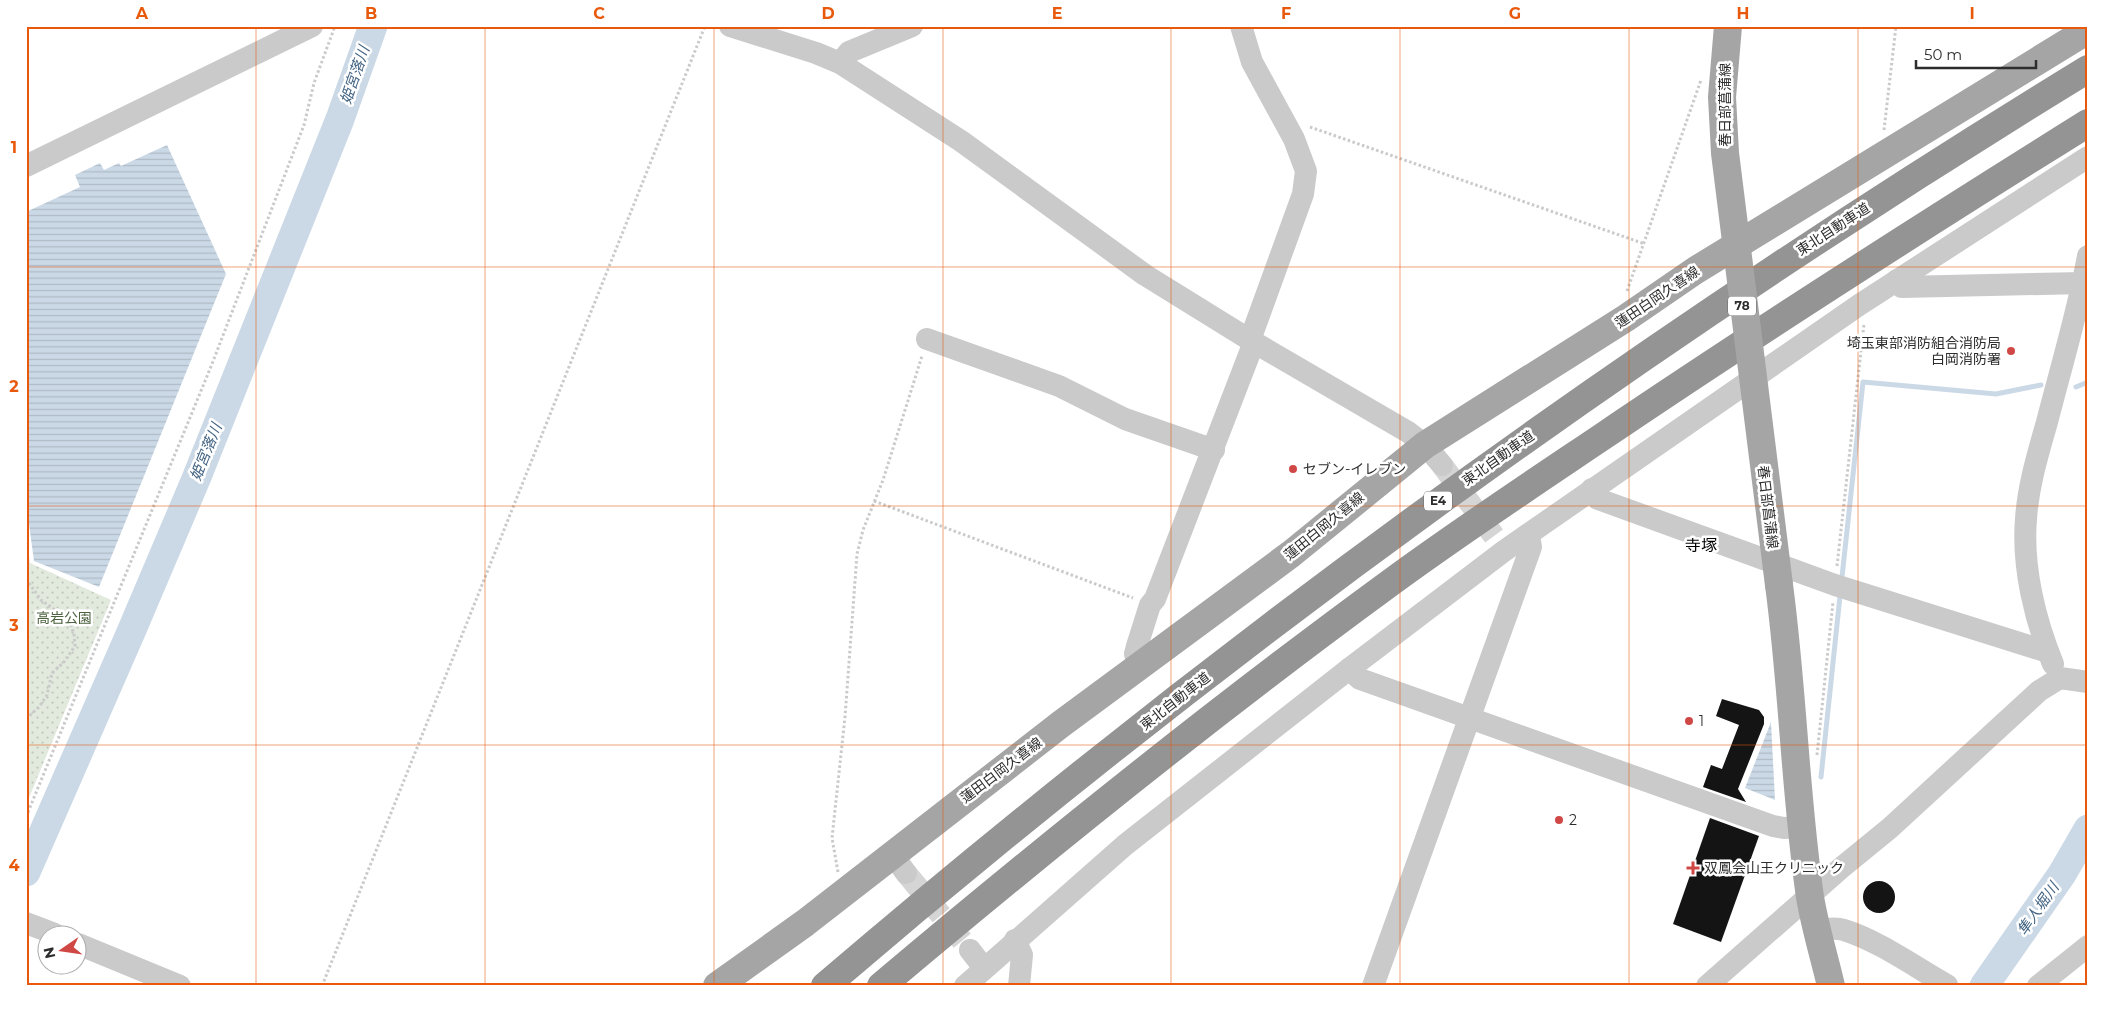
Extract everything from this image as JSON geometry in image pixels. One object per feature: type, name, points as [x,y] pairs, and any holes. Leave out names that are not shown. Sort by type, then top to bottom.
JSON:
[{"type":"highway","name":"東北自動車道","points":[[825,986],[993,845],[1150,719],[1484,468],[1765,273],[1943,158],[2088,69]]},
{"type":"highway","points":[[881,986],[1108,798],[1391,582],[1502,503],[1709,365],[1866,262],[2088,123]]},
{"type":"main road","name":"春日部菖蒲線","points":[[1728,26],[1722,97],[1731,219],[1789,659],[1802,826],[1810,897],[1831,986]]},
{"type":"main road","name":"蓮田白岡久喜線","points":[[717,986],[846,891],[899,864],[1140,666],[1299,548],[1434,455],[1626,318],[1696,270],[2085,29]]},
{"type":"street","points":[[26,166],[312,26]]},
{"type":"street","points":[[730,26],[816,53],[840,63],[961,142],[1145,275],[1252,341],[1408,432],[1434,455]]},
{"type":"street","points":[[840,63],[849,52],[912,26]]},
{"type":"street","points":[[1140,666],[1135,654],[1150,605],[1156,599],[1214,450],[1303,194],[1306,171],[1294,139],[1280,118],[1252,62],[1241,26]]},
{"type":"street","points":[[965,986],[1125,845],[1349,669],[1499,544],[1529,535],[1592,489],[1858,305],[2088,157]]},
{"type":"street","points":[[2060,678],[2048,652],[2032,596],[2027,563],[2026,521],[2035,465],[2083,283],[2088,256]]},
{"type":"street","points":[[1897,280],[1902,287],[2083,283]]},
{"type":"street","points":[[927,339],[1059,386],[1125,419],[1214,450]]},
{"type":"street","points":[[1592,489],[1598,499],[1835,586],[2048,652]]},
{"type":"street","points":[[1373,986],[1531,546],[1529,535]]},
{"type":"street","points":[[1349,669],[1360,679],[1470,717],[1619,773],[1629,774],[1772,826],[1784,828],[1802,826]]},
{"type":"street","points":[[1707,986],[1890,828],[2039,691],[2060,678],[2088,682]]},
{"type":"street","points":[[1817,931],[1834,928],[1843,930],[1947,985]]},
{"type":"street","points":[[1015,940],[1022,955],[1020,985]]},
{"type":"street","points":[[2038,986],[2088,946]]},
{"type":"street","points":[[88,948],[180,986]]},
{"type":"street","points":[[970,950],[984,968]]},
{"type":"path","points":[[26,817],[212,364],[304,125],[314,83],[335,26]]},
{"type":"path","points":[[322,986],[705,26]]},
{"type":"path","points":[[1890,151],[1884,132],[1896,26]]},
{"type":"path","points":[[1626,318],[1622,304],[1645,244],[1701,79]]},
{"type":"path","points":[[1280,118],[1645,244]]},
{"type":"path","points":[[1797,760],[1811,760],[1819,753],[1864,320],[1858,305]]},
{"type":"path","points":[[846,891],[838,874],[832,838],[845,717],[857,554],[927,339]]},
{"type":"path","points":[[874,501],[1062,570],[1150,605]]},
{"type":"path","points":[[26,579],[42,600],[69,620],[74,634],[75,646],[64,662],[52,673],[47,695],[26,719]]},
{"type":"green space","name":"高岩公園","points":[[26,535],[30,563],[111,600],[26,805]]},
{"type":"water","points":[[167,145],[226,274],[99,587],[34,561],[26,502],[26,212],[80,187],[75,175],[100,163],[104,170],[119,163],[121,166]]},
{"type":"water","points":[[1771,722],[1775,800],[1745,788]]},
{"type":"building","points":[[1722,699],[1759,710],[1764,717],[1764,724],[1738,789],[1746,802],[1703,787],[1711,765],[1722,769],[1739,725],[1716,716]]},
{"type":"building","points":[[1710,818],[1759,836],[1721,942],[1673,924]]},
{"type":"building","points":[[1879,881],[1885,882],[1890,886],[1894,891],[1894,903],[1890,908],[1885,912],[1879,913],[1873,912],[1868,908],[1864,903],[1863,897],[1864,891],[1868,886],[1873,882]]},
{"type":"waterway","name":"姫宮落川","points":[[26,872],[196,479],[340,119],[373,26]]},
{"type":"waterway","points":[[1842,577],[1863,382],[1996,394],[2041,385]]},
{"type":"waterway","points":[[2076,387],[2088,382]]},
{"type":"waterway","points":[[1821,777],[1840,596]]},
{"type":"waterway","name":"隼人堀川","points":[[1984,986],[2062,874],[2088,829]]},
{"type":"tunnel","points":[[1442,465],[1494,536]]},
{"type":"tunnel","points":[[906,873],[970,950]]},
{"type":"place","name":"埼玉東部消防組合消防局 白岡消防署","points":[[2011,351]]},
{"type":"place","name":"セブン-イレブン","points":[[1293,469]]},
{"type":"place","name":"1","points":[[1689,721]]},
{"type":"place","name":"2","points":[[1559,820]]},
{"type":"place","name":"双鳳会山王クリニック","points":[[1693,868]]},
{"type":"district","name":"寺塚","points":[[1701,545]]}]
